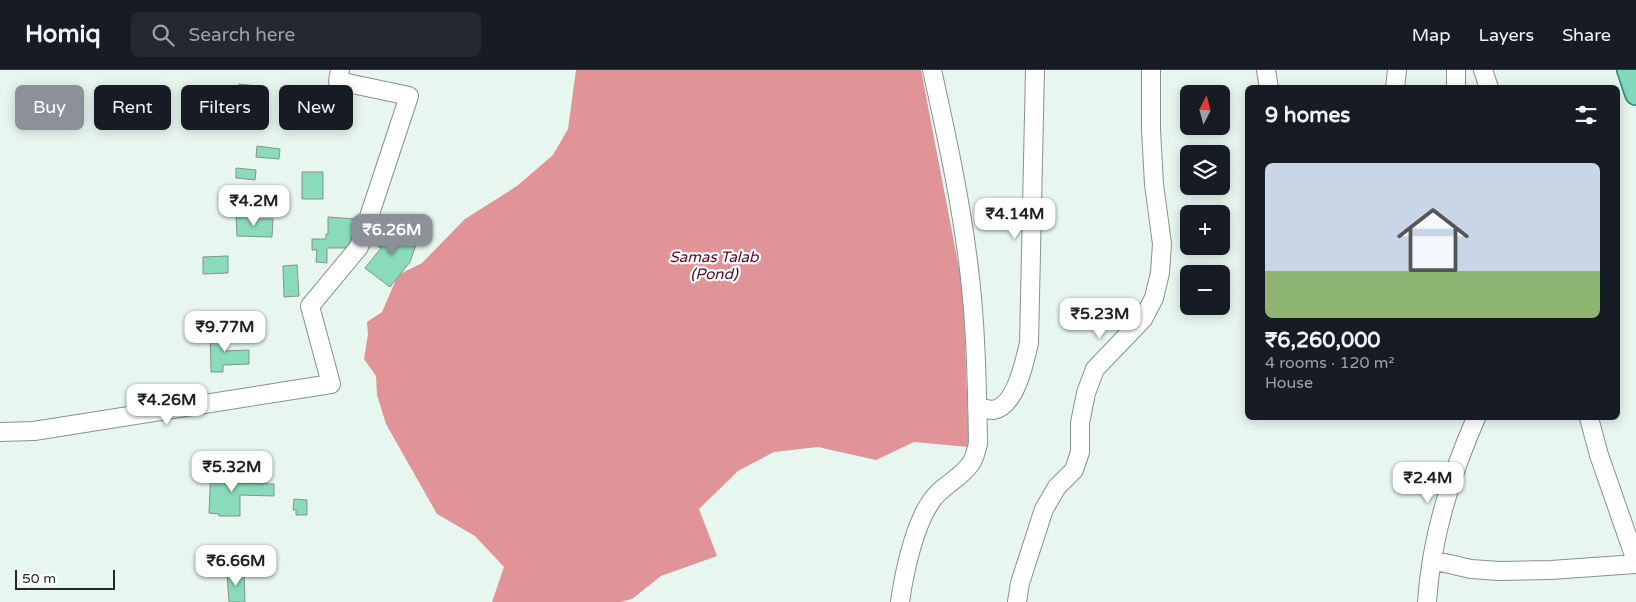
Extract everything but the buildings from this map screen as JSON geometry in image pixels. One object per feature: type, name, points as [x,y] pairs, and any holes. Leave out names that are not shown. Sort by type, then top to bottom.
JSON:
[{"type":"main road","points":[[1628,70],[1636,94]]},
{"type":"street","points":[[0,432],[34,431],[331,384],[310,306],[359,247],[409,96],[338,81],[340,70]]},
{"type":"street","points":[[900,602],[902,582],[917,531],[930,502],[964,472],[972,462],[978,444],[974,319],[968,260],[947,141],[932,70]]},
{"type":"street","points":[[977,407],[994,410],[1003,405],[1013,392],[1023,370],[1029,343],[1035,70]]},
{"type":"street","points":[[1017,602],[1020,583],[1044,509],[1057,487],[1074,470],[1080,452],[1080,424],[1084,401],[1095,369],[1143,319],[1154,298],[1160,272],[1162,244],[1154,184],[1150,70]]},
{"type":"street","points":[[1266,70],[1269,85]]},
{"type":"street","points":[[1395,85],[1397,70]]},
{"type":"street","points":[[1456,70],[1456,85]]},
{"type":"street","points":[[1483,70],[1488,85]]},
{"type":"street","points":[[1427,602],[1429,577],[1436,539],[1449,489],[1463,447],[1475,420]]},
{"type":"street","points":[[1432,560],[1471,569],[1499,571],[1551,570],[1636,563],[1599,455],[1590,420]]},
{"type":"water","name":"Samas Talab (Pond)","points":[[576,70],[921,70],[963,289],[969,447],[914,442],[876,460],[818,447],[774,452],[738,471],[699,509],[717,556],[661,576],[632,599],[620,602],[492,602],[504,567],[475,536],[437,514],[386,424],[377,395],[376,376],[364,359],[368,334],[367,322],[382,312],[398,275],[422,263],[465,219],[517,186],[553,155],[568,129]]}]
